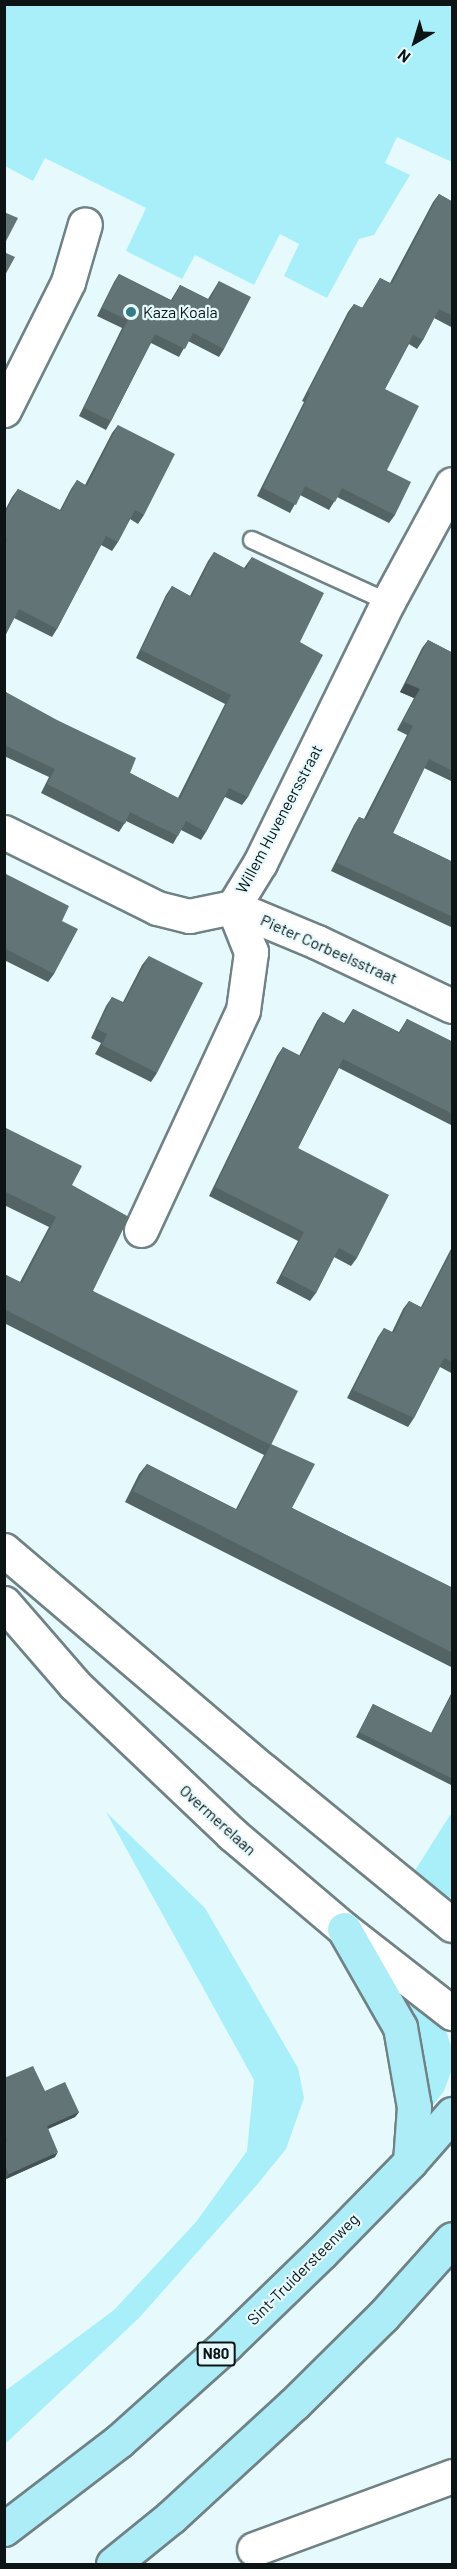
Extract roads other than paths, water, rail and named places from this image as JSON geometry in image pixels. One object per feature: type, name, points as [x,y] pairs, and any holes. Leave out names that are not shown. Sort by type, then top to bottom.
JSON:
[{"type":"main road","points":[[344,1929],[400,2027],[414,2107],[410,2162]]},
{"type":"main road","name":"Sint-Truidersteenweg","points":[[4,2529],[119,2441],[219,2352],[410,2162],[453,2114]]},
{"type":"main road","points":[[113,2565],[171,2517],[294,2404],[383,2316],[453,2239]]},
{"type":"street","points":[[4,410],[68,282],[85,224]]},
{"type":"street","name":"Willem Huveneersstraat","points":[[141,1230],[243,1010],[251,952],[233,907],[260,864],[388,602],[453,484]]},
{"type":"street","points":[[4,832],[157,908],[189,916],[233,907]]},
{"type":"street","name":"Pieter Corbeelsstraat","points":[[233,907],[317,942],[453,1006]]},
{"type":"street","points":[[4,1550],[264,1771],[449,1918]]},
{"type":"street","name":"Overmerelaan","points":[[4,1603],[75,1685],[112,1723],[232,1834],[344,1929],[453,2013]]},
{"type":"street","points":[[263,2553],[453,2476]]},
{"type":"lane","points":[[252,540],[388,602]]},
{"type":"place","name":"Kaza Koala","points":[[131,312]]}]
